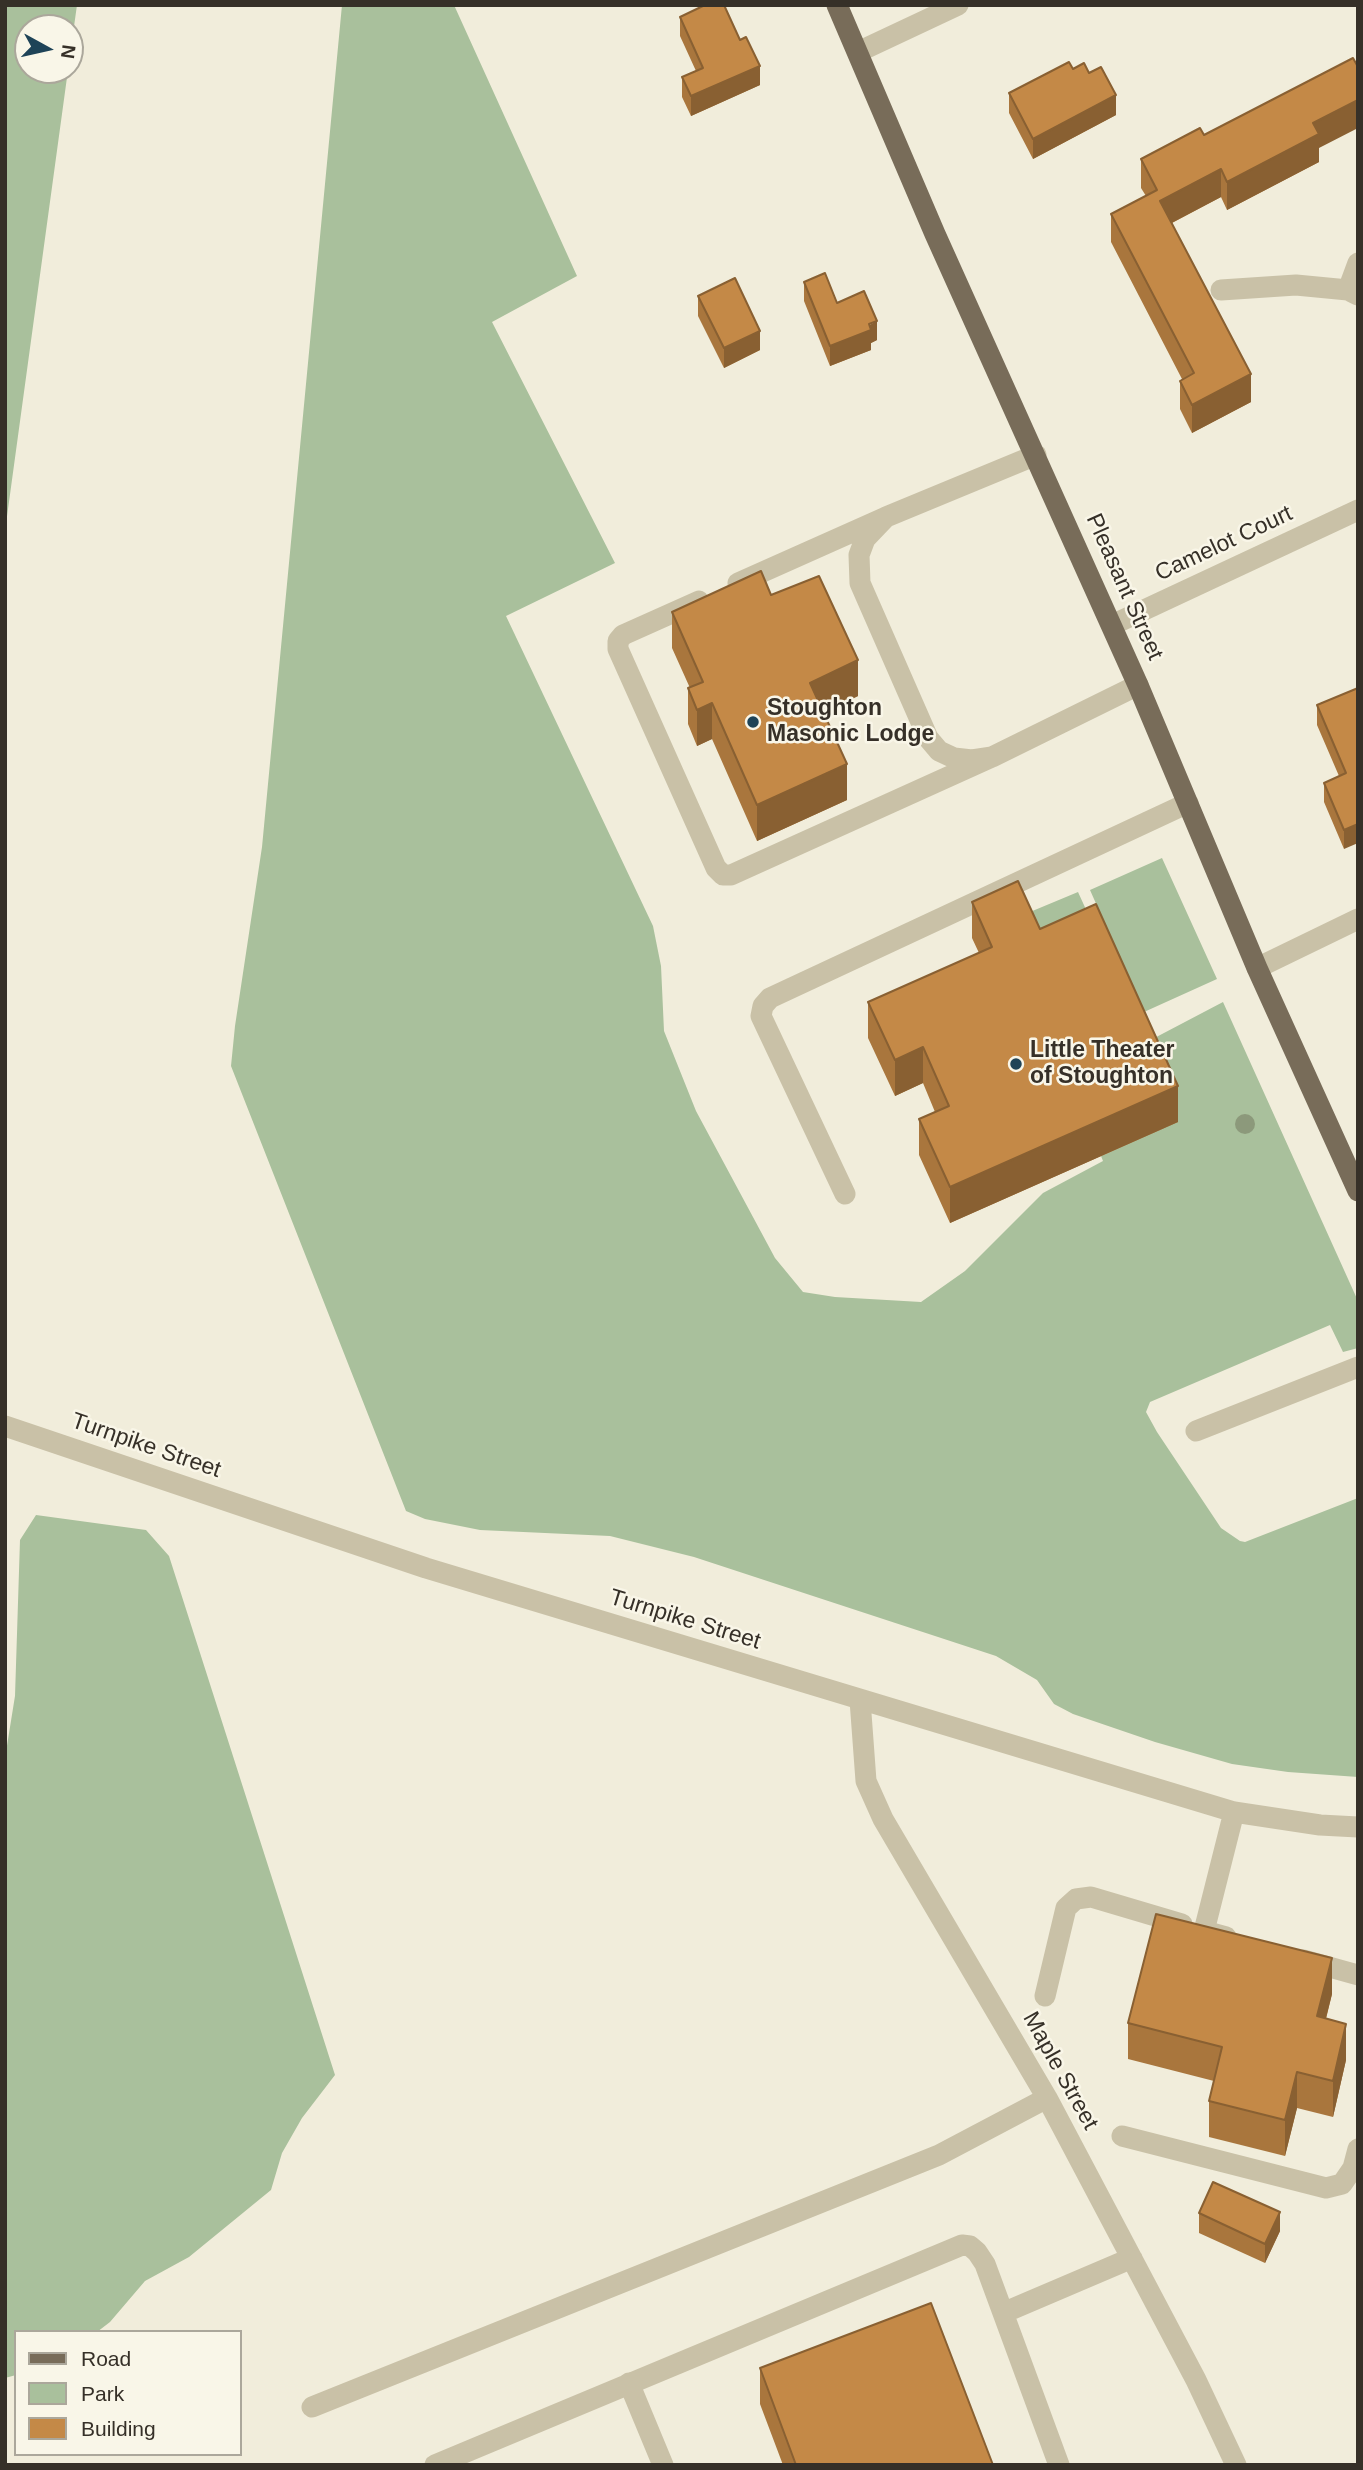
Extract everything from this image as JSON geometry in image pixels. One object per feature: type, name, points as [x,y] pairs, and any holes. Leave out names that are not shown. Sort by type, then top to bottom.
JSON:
[{"type":"main road","name":"Pleasant Street","points":[[837,5],[934,233],[1112,625],[1257,968],[1358,1191]]},
{"type":"street","points":[[858,52],[958,5]]},
{"type":"street","points":[[1221,290],[1296,285],[1353,292],[1358,263]]},
{"type":"street","points":[[1036,455],[886,517],[622,635],[618,641],[618,649],[716,868],[723,875],[732,875],[992,757],[1138,685]]},
{"type":"street","name":"Camelot Court","points":[[1112,625],[1358,510]]},
{"type":"street","points":[[886,517],[865,539],[859,555],[860,583],[928,738],[939,751],[954,758],[972,760],[992,757]]},
{"type":"street","points":[[845,1194],[761,1016],[763,1006],[770,998],[1188,803]]},
{"type":"street","points":[[1257,968],[1358,919]]},
{"type":"street","points":[[1195,1430],[1358,1367]]},
{"type":"street","name":"Turnpike Street","points":[[5,1426],[426,1569],[1234,1812],[1321,1825],[1358,1827]]},
{"type":"street","name":"Maple Street","points":[[860,1700],[866,1781],[883,1819],[1047,2098],[1196,2380],[1236,2465]]},
{"type":"street","points":[[1205,1931],[1234,1812]]},
{"type":"street","points":[[1045,1996],[1066,1908],[1076,1899],[1091,1897],[1243,1942]]},
{"type":"street","points":[[1281,1953],[1358,1975]]},
{"type":"street","points":[[312,2407],[939,2155],[1047,2098]]},
{"type":"street","points":[[1122,2136],[1326,2188],[1342,2184],[1353,2168],[1358,2150]]},
{"type":"street","points":[[435,2465],[962,2245],[970,2246],[985,2264],[1059,2465]]},
{"type":"street","points":[[1003,2313],[1132,2258]]},
{"type":"street","points":[[629,2383],[663,2465]]},
{"type":"green space","points":[[5,5],[77,5],[76,14],[14,14],[14,84],[66,84],[5,531]]},
{"type":"green space","points":[[342,5],[454,5],[577,276],[492,322],[615,563],[506,616],[653,926],[661,966],[664,1031],[696,1111],[775,1258],[803,1292],[835,1297],[921,1302],[965,1271],[1043,1193],[1103,1161],[1101,1156],[1177,1122],[1143,1044],[1223,1002],[1358,1301],[1358,1348],[1343,1352],[1330,1325],[1150,1402],[1146,1412],[1221,1528],[1240,1541],[1245,1542],[1358,1498],[1358,1777],[1288,1772],[1232,1764],[1155,1742],[1073,1714],[1054,1704],[1037,1680],[996,1656],[694,1557],[610,1536],[480,1530],[425,1519],[406,1511],[231,1066],[262,847]]},
{"type":"green space","points":[[1162,858],[1217,979],[1144,1012],[1090,890]]},
{"type":"green space","points":[[1078,892],[1099,938],[1040,965],[1018,917]]},
{"type":"green space","points":[[36,1515],[146,1530],[169,1556],[335,2075],[302,2118],[282,2153],[271,2190],[189,2257],[145,2281],[110,2322],[100,2330],[14,2330],[14,2376],[5,2378],[5,1758],[15,1696],[20,1540]]},
{"type":"building","points":[[705,5],[724,5],[740,40],[746,37],[760,66],[691,96],[682,77],[703,68],[680,17]]},
{"type":"building","points":[[1353,58],[1358,67],[1358,100],[1313,123],[1319,134],[1227,182],[1221,169],[1160,201],[1251,374],[1192,405],[1180,381],[1194,373],[1111,214],[1157,190],[1141,159],[1200,128],[1204,135]]},
{"type":"building","points":[[1069,62],[1073,69],[1084,63],[1089,73],[1101,67],[1116,95],[1033,139],[1009,93]]},
{"type":"building","points":[[825,273],[837,303],[864,291],[877,321],[869,324],[871,330],[830,346],[804,282]]},
{"type":"building","points":[[735,278],[760,331],[724,348],[698,296]]},
{"type":"building","name":"Stoughton Masonic Lodge","points":[[761,571],[771,595],[819,576],[858,660],[810,683],[847,764],[757,805],[712,703],[697,710],[688,688],[703,682],[672,612]]},
{"type":"building","points":[[1358,688],[1358,824],[1344,830],[1324,783],[1346,773],[1317,705]]},
{"type":"building","name":"Little Theater of Stoughton","points":[[1018,881],[1040,929],[1096,904],[1178,1086],[950,1187],[919,1119],[949,1106],[923,1047],[895,1060],[868,1002],[992,947],[972,902]]},
{"type":"building","points":[[1156,1914],[1332,1958],[1317,2016],[1346,2024],[1333,2081],[1297,2072],[1285,2120],[1209,2101],[1222,2047],[1128,2023]]},
{"type":"building","points":[[1213,2182],[1280,2212],[1265,2244],[1199,2213]]},
{"type":"building","points":[[931,2303],[993,2465],[796,2465],[760,2368]]},
{"type":"place","name":"Stoughton Masonic Lodge","points":[[753,722]]},
{"type":"place","name":"Little Theater of Stoughton","points":[[1016,1064]]}]
